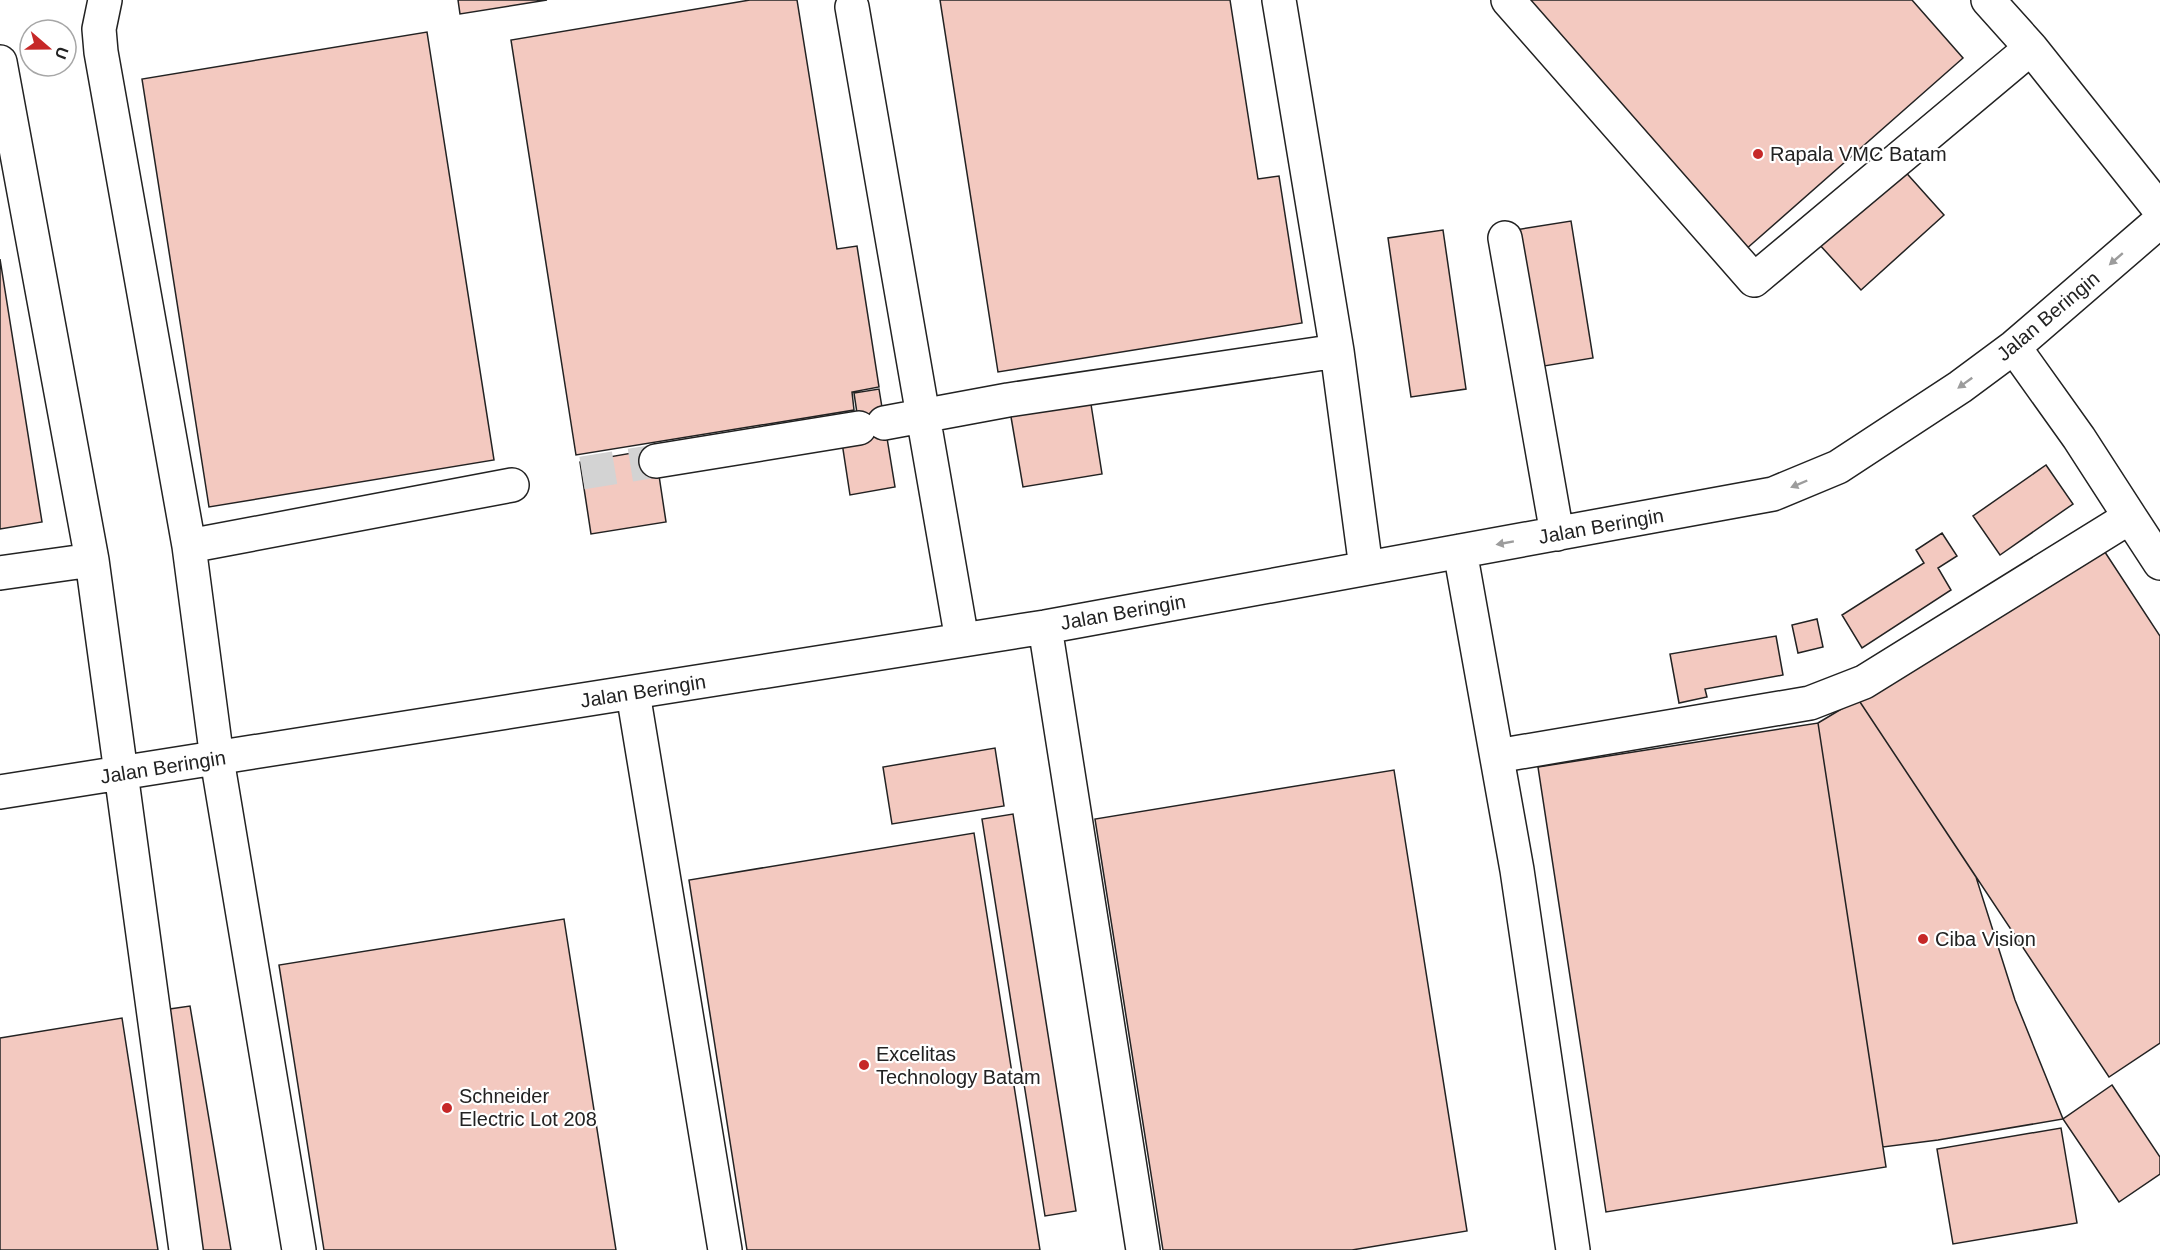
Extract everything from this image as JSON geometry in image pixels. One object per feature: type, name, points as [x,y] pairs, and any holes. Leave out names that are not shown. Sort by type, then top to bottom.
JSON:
[{"type":"street","points":[[105,0],[99,29],[101,52],[189,546],[218,759],[299,1250]]},
{"type":"street","points":[[1279,0],[1337,351],[1366,568]]},
{"type":"street","points":[[1508,0],[1754,280],[2031,48]]},
{"type":"street","points":[[1988,0],[2031,48],[2160,210]]},
{"type":"street","points":[[852,7],[962,640]]},
{"type":"street","points":[[0,62],[92,560],[186,1250]]},
{"type":"street","name":"Jalan Beringin","points":[[0,792],[1045,627],[1773,494],[1838,467],[1960,387],[2014,347],[2160,221]]},
{"type":"street","points":[[1505,237],[1557,534]]},
{"type":"street","points":[[2014,347],[2079,438],[2160,563]]},
{"type":"street","points":[[656,462],[923,417],[1008,399],[1337,351]]},
{"type":"street","points":[[189,546],[512,485]]},
{"type":"street","points":[[1497,756],[1810,703],[1864,682],[2130,517]]},
{"type":"street","points":[[1460,551],[1517,870],[1573,1250]]},
{"type":"street","points":[[0,573],[92,560]]},
{"type":"street","points":[[1045,627],[1143,1250]]},
{"type":"street","points":[[633,693],[725,1250]]},
{"type":"building","points":[[458,0],[547,0],[460,14]]},
{"type":"building","points":[[750,0],[797,0],[837,249],[857,246],[879,387],[852,392],[854,410],[576,455],[511,40]]},
{"type":"building","points":[[940,0],[1230,0],[1258,179],[1279,176],[1302,323],[998,372]]},
{"type":"building","name":"Rapala VMC Batam","points":[[1528,0],[1912,0],[1963,58],[1745,250]]},
{"type":"building","points":[[427,32],[494,460],[209,507],[142,79]]},
{"type":"building","points":[[1901,167],[1944,215],[1861,290],[1818,243]]},
{"type":"building","points":[[1571,221],[1593,358],[1532,368],[1509,231]]},
{"type":"building","points":[[1443,230],[1466,389],[1411,397],[1388,238]]},
{"type":"building","points":[[0,259],[42,522],[0,529]]},
{"type":"building","points":[[879,389],[895,487],[850,495],[841,436],[860,433],[854,393]]},
{"type":"building","points":[[1090,398],[1102,474],[1023,487],[1010,411]]},
{"type":"building","points":[[655,449],[666,522],[591,534],[580,462]]},
{"type":"building","points":[[2046,465],[2073,504],[2000,555],[1973,516]]},
{"type":"building","points":[[1942,533],[1957,556],[1938,568],[1951,590],[1862,648],[1842,615],[1924,563],[1916,550]]},
{"type":"building","points":[[2099,543],[2160,636],[2160,1043],[2109,1077],[1858,699]]},
{"type":"building","points":[[1817,619],[1823,647],[1798,653],[1792,625]]},
{"type":"building","points":[[1776,636],[1783,675],[1705,689],[1707,697],[1679,703],[1670,654]]},
{"type":"building","name":"Ciba Vision","points":[[1858,699],[1976,877],[2015,1000],[2063,1119],[1883,1147],[1818,723]]},
{"type":"building","points":[[1818,723],[1886,1167],[1606,1212],[1538,767]]},
{"type":"building","points":[[995,748],[1004,806],[892,824],[883,767]]},
{"type":"building","points":[[1394,770],[1467,1231],[1352,1250],[1163,1250],[1095,819]]},
{"type":"building","points":[[1013,814],[1076,1211],[1045,1216],[982,819]]},
{"type":"building","name":"Excelitas Technology Batam","points":[[974,833],[1040,1250],[747,1250],[689,880]]},
{"type":"building","name":"Schneider Electric Lot 208","points":[[564,919],[616,1250],[324,1250],[279,965]]},
{"type":"building","points":[[190,1006],[231,1250],[196,1250],[156,1011]]},
{"type":"building","points":[[122,1018],[158,1250],[0,1250],[0,1038]]},
{"type":"building","points":[[2112,1085],[2160,1157],[2160,1174],[2119,1202],[2063,1119]]},
{"type":"building","points":[[2061,1128],[2077,1223],[1953,1244],[1937,1149]]},
{"type":"tunnel","points":[[582,473],[656,461]]},
{"type":"place","name":"Rapala VMC Batam","points":[[1758,154]]},
{"type":"place","name":"Ciba Vision","points":[[1923,939]]},
{"type":"place","name":"Excelitas Technology Batam","points":[[864,1065]]},
{"type":"place","name":"Schneider Electric Lot 208","points":[[447,1108]]}]
